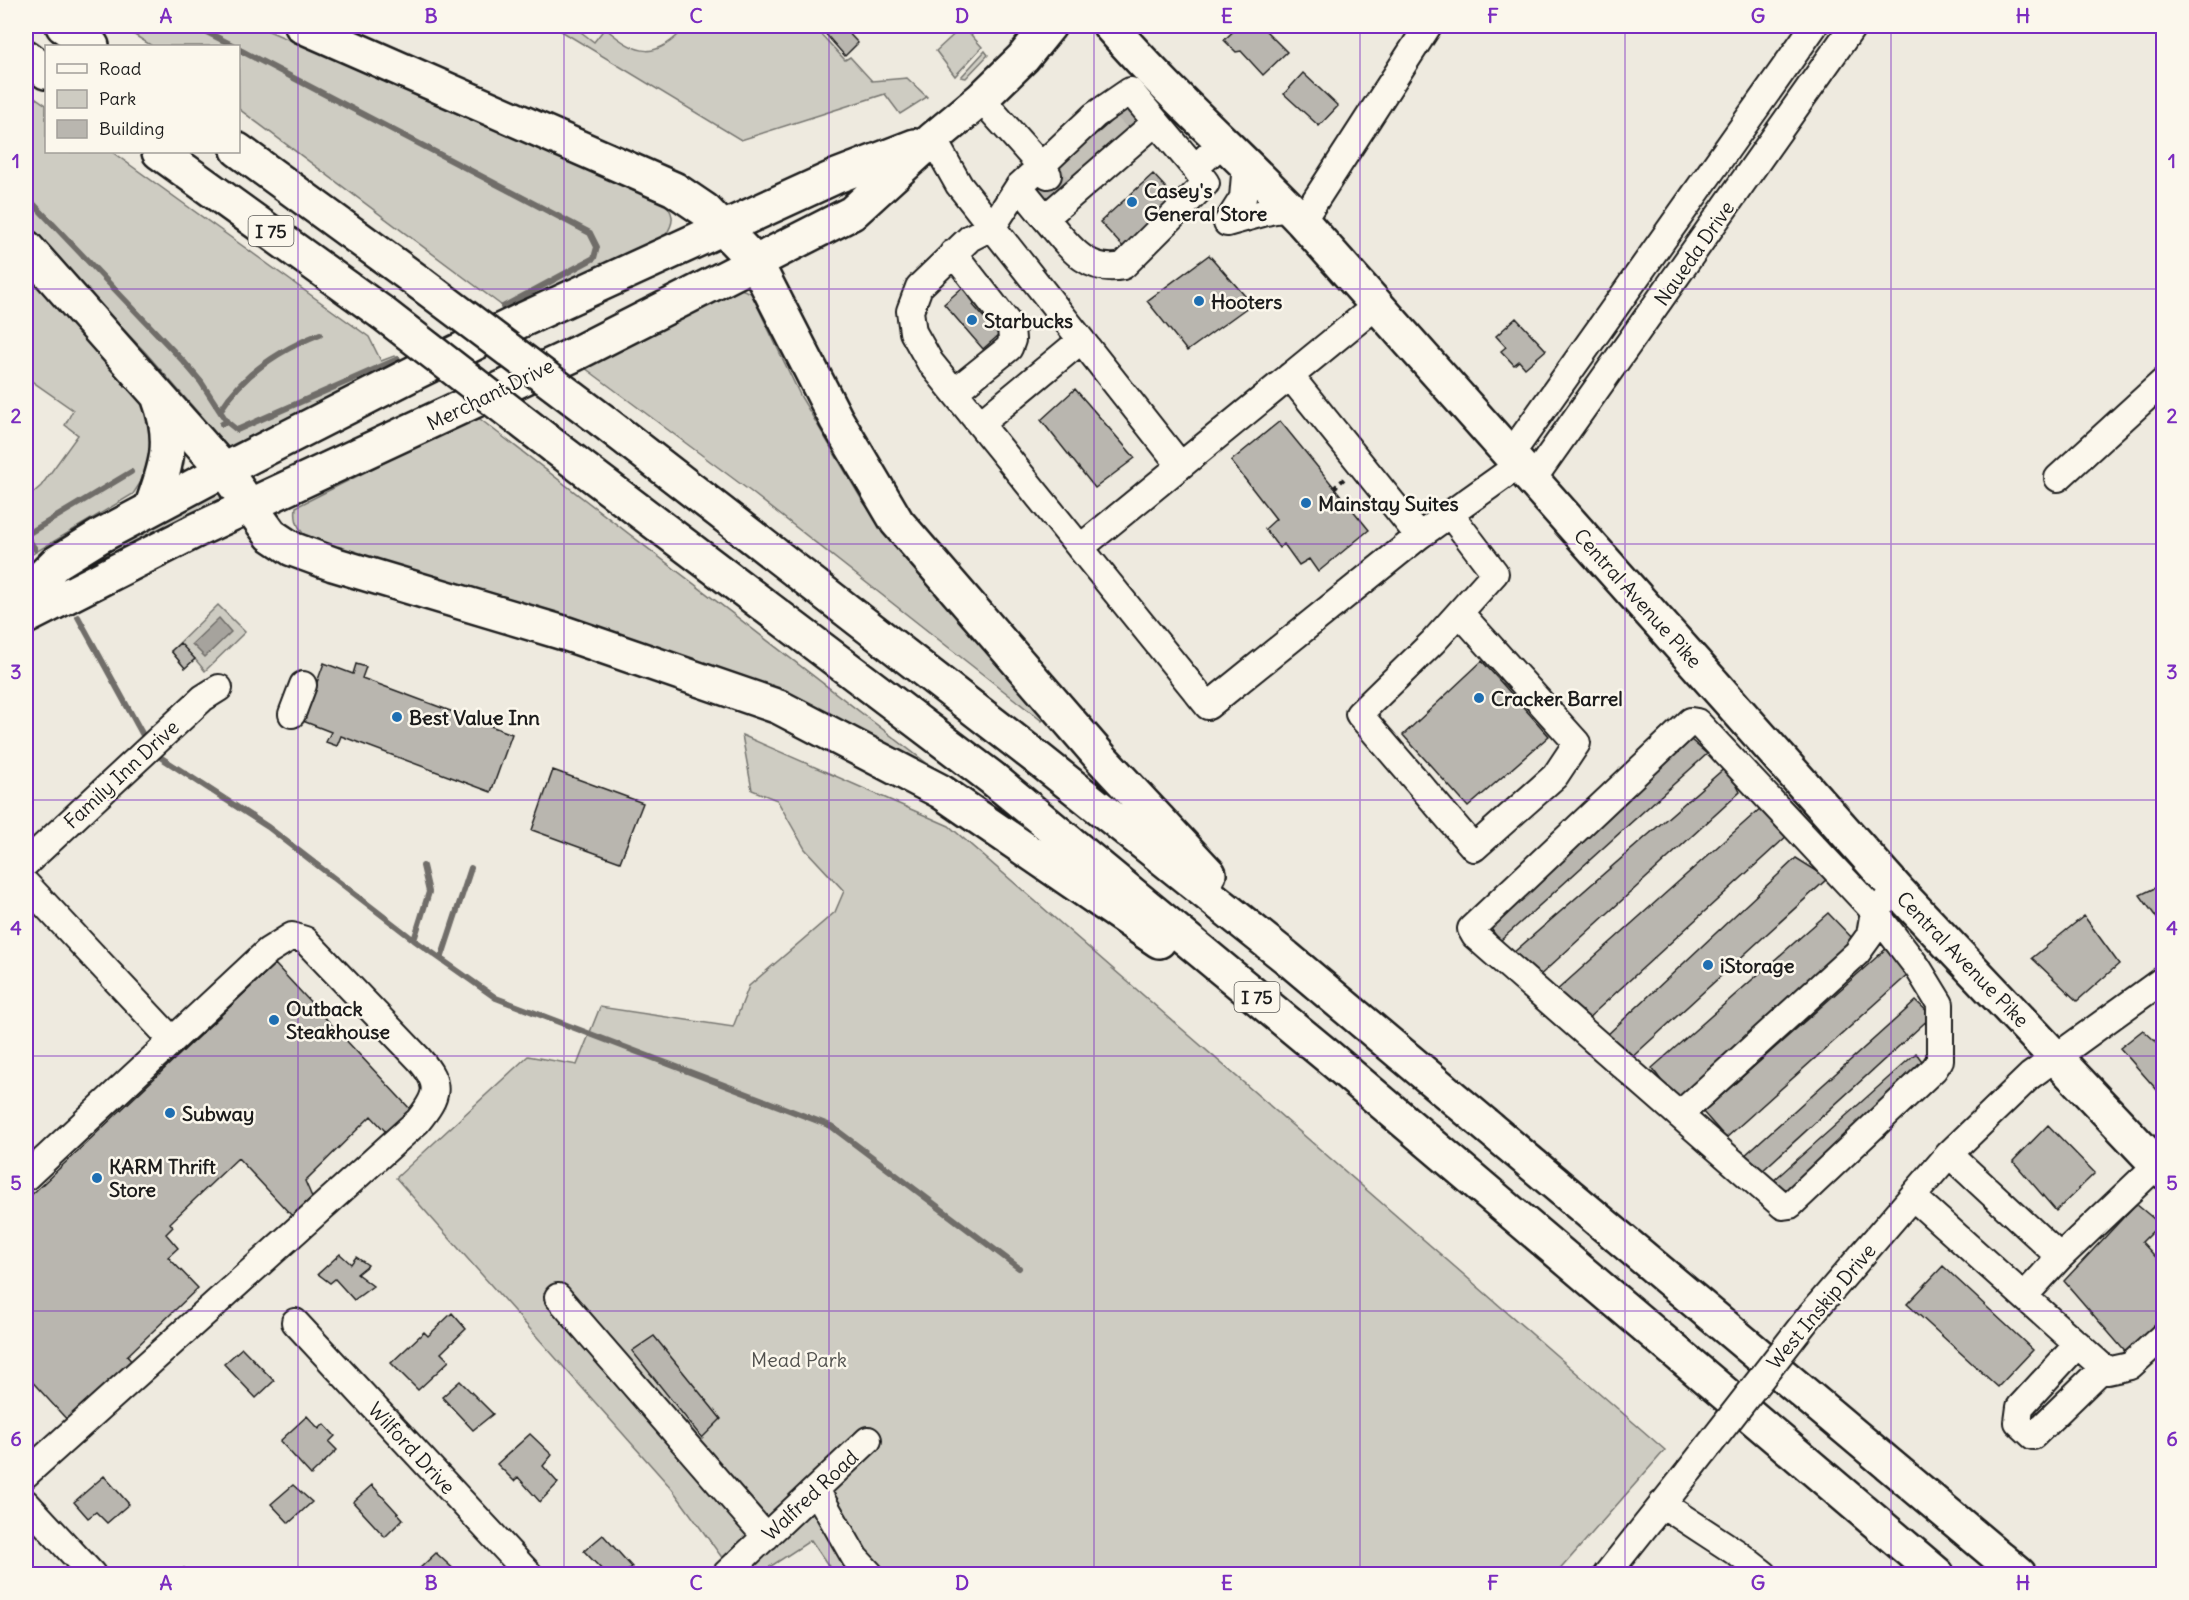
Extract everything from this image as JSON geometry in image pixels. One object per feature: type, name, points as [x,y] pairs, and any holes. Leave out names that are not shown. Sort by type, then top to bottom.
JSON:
[{"type":"main road","points":[[63,26],[91,45]]},
{"type":"main road","points":[[302,26],[674,189],[705,210],[726,228],[756,263],[836,419],[897,522],[1102,759],[1286,957]]},
{"type":"main road","name":"Merchant Drive","points":[[26,617],[252,505],[472,404],[852,213],[933,139],[981,99],[1023,58],[1049,26]]},
{"type":"main road","name":"Central Avenue Pike","points":[[1110,26],[1296,214],[1521,466],[1886,901],[2058,1058],[2160,1169]]},
{"type":"main road","points":[[26,57],[45,71]]},
{"type":"main road","name":"Merchant Drive","points":[[26,593],[57,563],[151,508],[520,321],[837,176],[933,139]]},
{"type":"main road","name":"I 75","points":[[240,151],[603,421],[1041,761],[1286,957],[2019,1575]]},
{"type":"main road","name":"I 75","points":[[160,153],[381,312],[555,447],[992,778],[1330,1058],[1937,1575]]},
{"type":"main road","points":[[26,247],[224,470],[252,505],[271,535],[292,549],[333,564],[567,634],[778,707],[940,791],[1330,1058]]},
{"type":"main road","points":[[151,508],[168,458],[170,436],[159,397]]},
{"type":"street","points":[[1195,168],[1234,153],[1243,198],[1227,223],[1270,211],[1296,214],[1428,26]]},
{"type":"street","name":"Naueda Drive","points":[[1521,466],[1814,26]]},
{"type":"street","name":"Naueda Drive","points":[[1521,466],[1853,26]]},
{"type":"street","points":[[1798,49],[1824,66]]},
{"type":"street","points":[[1130,91],[1206,183],[1123,266],[1108,269],[1084,260],[1019,186],[1054,183],[1094,149],[1130,91]]},
{"type":"street","points":[[981,99],[1054,183]]},
{"type":"street","points":[[1045,218],[1054,183],[1094,149],[1156,122]]},
{"type":"street","points":[[933,139],[960,185],[1080,341],[1180,465]]},
{"type":"street","points":[[1019,186],[993,226],[970,238],[919,287],[910,311],[913,332],[930,362],[1208,706],[1419,536],[1521,466]]},
{"type":"street","points":[[953,253],[1011,327],[1012,340],[1009,348],[954,392]]},
{"type":"street","points":[[1080,548],[1377,305]]},
{"type":"street","points":[[980,424],[1080,341]]},
{"type":"street","points":[[1290,376],[1419,536]]},
{"type":"street","points":[[2058,478],[2163,381]]},
{"type":"street","points":[[1450,514],[1495,573],[1460,613],[1359,714],[1474,848],[1555,776],[1577,743],[1460,613]]},
{"type":"street","points":[[292,714],[303,685]]},
{"type":"street","name":"Family Inn Drive","points":[[26,863],[203,698],[219,688]]},
{"type":"street","points":[[1691,721],[1696,722],[1886,901],[1918,968],[1940,1004],[1942,1013],[1937,1065],[1790,1205],[1783,1206],[1475,936],[1472,929],[1691,721]]},
{"type":"street","points":[[26,884],[172,1040]]},
{"type":"street","points":[[1679,1115],[1857,954],[1870,935],[1886,901]]},
{"type":"street","points":[[26,1177],[268,951],[292,936],[304,940],[419,1059],[430,1072],[435,1085],[434,1101],[418,1121],[26,1474]]},
{"type":"street","name":"West Inskip Drive","points":[[1606,1575],[1812,1313],[1949,1154],[2030,1076],[2058,1058],[2163,979]]},
{"type":"street","points":[[1949,1154],[2060,1257]]},
{"type":"street","points":[[2025,1295],[2060,1257],[2160,1169]]},
{"type":"street","points":[[1913,1197],[2104,1367],[2114,1371],[2130,1366],[2163,1335]]},
{"type":"street","points":[[558,1297],[765,1537]]},
{"type":"street","name":"Wilford Drive","points":[[295,1322],[529,1575]]},
{"type":"street","points":[[2078,1344],[2020,1407],[2018,1422],[2033,1436],[2104,1367]]},
{"type":"street","name":"Walfred Road","points":[[726,1575],[868,1440]]},
{"type":"street","points":[[816,1490],[855,1558],[870,1575]]},
{"type":"street","points":[[26,1503],[92,1575]]},
{"type":"street","points":[[1662,1504],[1737,1552],[1764,1575]]},
{"type":"green space","points":[[120,26],[257,26],[661,198],[671,212],[671,226],[665,236],[509,311],[240,110],[240,45],[150,45]]},
{"type":"green space","points":[[553,26],[586,26],[581,32],[594,42],[605,28],[628,45],[647,51],[666,45],[687,26],[821,26],[818,31],[845,60],[850,57],[872,81],[907,78],[927,97],[900,114],[885,94],[741,140]]},
{"type":"green space","points":[[963,26],[982,47],[955,76],[936,51]]},
{"type":"green space","points":[[985,51],[988,55],[966,78],[961,77]]},
{"type":"green space","points":[[26,91],[45,104],[45,153],[113,153],[369,337],[381,361],[394,356],[404,363],[228,447],[146,353],[26,227]]},
{"type":"green space","points":[[33,276],[127,385],[148,412],[154,430],[152,465],[133,494],[26,558],[26,499],[41,486],[78,435],[65,425],[73,410],[26,377],[26,280]]},
{"type":"green space","points":[[741,289],[751,293],[801,397],[862,500],[912,567],[1046,717],[1042,721],[750,491],[581,365]]},
{"type":"green space","points":[[476,416],[929,765],[927,768],[313,542],[301,531],[297,523],[296,507]]},
{"type":"green space","points":[[215,493],[220,494],[221,502],[80,573],[74,571],[74,565]]},
{"type":"green space","points":[[218,605],[245,632],[205,671],[195,659],[185,668],[171,651]]},
{"type":"green space","name":"Mead Park","points":[[742,735],[949,826],[1665,1450],[1556,1574],[834,1574],[811,1540],[759,1574],[734,1574],[672,1489],[396,1178],[528,1056],[577,1065],[600,1007],[733,1027],[749,986],[835,912],[844,891],[805,849],[777,800],[752,790]]},
{"type":"shaded area","points":[[219,618],[231,632],[205,657],[192,644]]},
{"type":"building","points":[[828,26],[842,26],[858,43],[845,56],[823,31]]},
{"type":"building","points":[[1239,26],[1261,26],[1287,52],[1263,75],[1241,51],[1236,52],[1224,40]]},
{"type":"building","points":[[1303,73],[1338,106],[1319,126],[1284,94]]},
{"type":"building","points":[[1127,108],[1142,123],[1045,210],[1029,191]]},
{"type":"building","points":[[1153,174],[1178,201],[1125,249],[1100,222]]},
{"type":"building","points":[[1209,255],[1252,304],[1187,351],[1147,301]]},
{"type":"building","name":"Starbucks","points":[[964,286],[978,302],[973,305],[999,335],[983,349],[944,304]]},
{"type":"building","points":[[1516,318],[1546,350],[1525,368],[1519,361],[1514,365],[1501,351],[1506,347],[1496,336]]},
{"type":"building","points":[[1075,389],[1135,458],[1095,488],[1041,420]]},
{"type":"building","name":"Mainstay Suites","points":[[1280,421],[1369,530],[1318,572],[1309,559],[1299,565],[1284,544],[1279,548],[1265,529],[1276,519],[1231,461]]},
{"type":"building","points":[[180,643],[195,659],[185,668],[171,651]]},
{"type":"building","name":"Cracker Barrel","points":[[1482,661],[1549,736],[1468,807],[1403,735]]},
{"type":"building","points":[[324,663],[353,674],[356,664],[366,667],[362,678],[512,734],[491,792],[341,736],[337,746],[326,742],[331,732],[303,721]]},
{"type":"building","points":[[1691,740],[1707,754],[1500,941],[1486,922]]},
{"type":"building","points":[[1727,766],[1740,792],[1536,979],[1513,953]]},
{"type":"building","points":[[553,770],[643,803],[620,862],[532,830]]},
{"type":"building","points":[[1762,807],[1788,835],[1585,1021],[1555,992]]},
{"type":"building","points":[[1796,858],[1828,878],[1629,1060],[1606,1036]]},
{"type":"building","points":[[2161,885],[2164,889],[2164,922],[2161,924],[2140,895]]},
{"type":"building","points":[[1828,913],[1856,942],[1677,1102],[1652,1068]]},
{"type":"building","points":[[2084,916],[2119,964],[2077,1001],[2032,958]]},
{"type":"building","points":[[1888,947],[1910,973],[1726,1138],[1703,1112]]},
{"type":"building","points":[[275,964],[411,1110],[387,1133],[371,1116],[305,1181],[312,1197],[292,1216],[238,1158],[170,1223],[173,1227],[166,1234],[178,1248],[168,1257],[198,1288],[127,1356],[133,1363],[70,1423],[26,1375],[26,1200]]},
{"type":"building","points":[[1916,1001],[1932,1016],[1761,1172],[1743,1157]]},
{"type":"building","points":[[2143,1030],[2164,1049],[2164,1085],[2157,1090],[2120,1048]]},
{"type":"building","points":[[1916,1053],[1927,1068],[1784,1196],[1772,1182]]},
{"type":"building","points":[[2048,1125],[2095,1173],[2056,1211],[2013,1161]]},
{"type":"building","points":[[2136,1204],[2160,1224],[2142,1242],[2164,1266],[2164,1324],[2128,1355],[2064,1281]]},
{"type":"building","points":[[340,1254],[351,1264],[356,1257],[368,1265],[357,1274],[373,1286],[354,1300],[335,1279],[330,1283],[318,1274]]},
{"type":"building","points":[[1943,1266],[2033,1350],[1998,1387],[1907,1304]]},
{"type":"building","points":[[452,1313],[466,1329],[441,1353],[449,1361],[418,1390],[391,1363],[424,1332],[428,1336]]},
{"type":"building","points":[[654,1336],[721,1419],[702,1438],[632,1351]]},
{"type":"building","points":[[242,1348],[274,1381],[256,1398],[224,1364]]},
{"type":"building","points":[[460,1381],[493,1414],[473,1430],[442,1397]]},
{"type":"building","points":[[307,1416],[319,1429],[324,1424],[335,1436],[329,1442],[337,1450],[311,1475],[280,1441]]},
{"type":"building","points":[[530,1434],[552,1455],[543,1466],[558,1483],[540,1502],[518,1477],[514,1481],[497,1464]]},
{"type":"building","points":[[104,1476],[129,1504],[107,1523],[96,1512],[88,1518],[74,1502]]},
{"type":"building","points":[[293,1485],[312,1502],[289,1523],[271,1504]]},
{"type":"building","points":[[372,1485],[403,1519],[385,1537],[353,1502]]},
{"type":"building","points":[[603,1535],[632,1567],[624,1574],[606,1574],[584,1551]]},
{"type":"building","points":[[436,1553],[459,1574],[422,1574],[418,1570]]},
{"type":"building","points":[[184,1568],[190,1574],[176,1574]]},
{"type":"waterway","points":[[195,26],[232,45]]},
{"type":"waterway","points":[[240,50],[590,233],[597,247],[594,258],[503,307]]},
{"type":"waterway","points":[[26,196],[184,362],[201,382],[227,422],[222,424],[227,422],[237,430],[398,359]]},
{"type":"waterway","points":[[220,411],[240,386],[263,365],[290,348],[320,334]]},
{"type":"waterway","points":[[26,535],[131,472]]},
{"type":"waterway","points":[[26,536],[35,549]]},
{"type":"waterway","points":[[78,617],[144,737]]},
{"type":"waterway","points":[[160,757],[268,827],[414,940],[496,998],[831,1126],[1019,1268]]},
{"type":"waterway","points":[[414,940],[429,892],[423,866]]},
{"type":"waterway","points":[[441,959],[471,868]]},
{"type":"tunnel","points":[[1107,126],[1122,141]]},
{"type":"tunnel","points":[[1087,141],[1102,159]]},
{"type":"tunnel","points":[[1069,157],[1083,176]]},
{"type":"place","name":"Casey's General Store","points":[[1132,202]]},
{"type":"place","name":"Hooters","points":[[1199,301]]},
{"type":"place","name":"Starbucks","points":[[972,320]]},
{"type":"place","name":"Mainstay Suites","points":[[1306,503]]},
{"type":"place","name":"Cracker Barrel","points":[[1479,698]]},
{"type":"place","name":"Best Value Inn","points":[[397,717]]},
{"type":"place","name":"iStorage","points":[[1708,965]]},
{"type":"place","name":"Outback Steakhouse","points":[[274,1020]]},
{"type":"place","name":"Subway","points":[[170,1113]]},
{"type":"place","name":"KARM Thrift Store","points":[[97,1178]]}]
